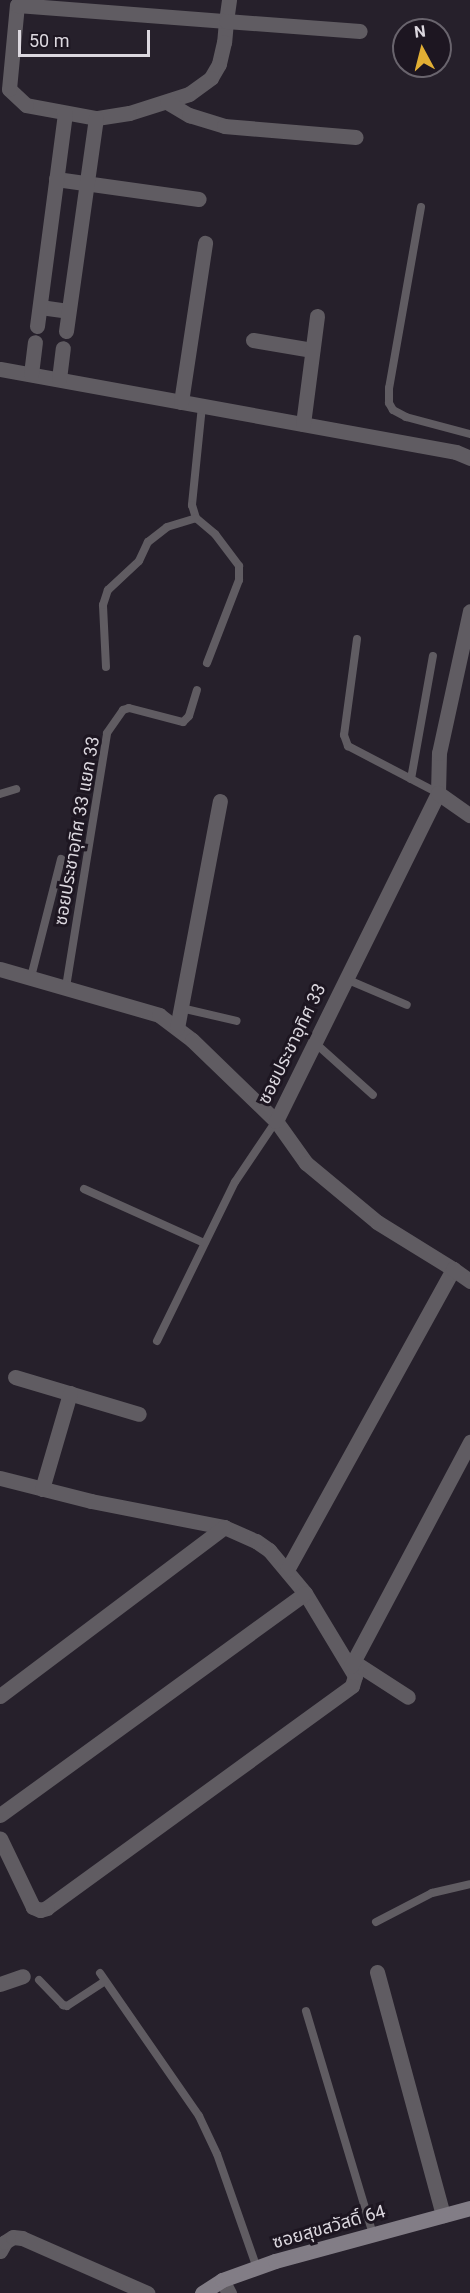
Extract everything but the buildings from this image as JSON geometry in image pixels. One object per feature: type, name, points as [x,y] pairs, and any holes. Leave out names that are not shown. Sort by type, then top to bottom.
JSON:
[{"type":"street","points":[[229,0],[226,21],[219,64],[211,78],[189,94],[166,102],[96,118],[26,105],[9,89],[17,5],[226,21],[360,31]]},
{"type":"street","points":[[166,102],[189,115],[224,126],[356,137]]},
{"type":"street","points":[[31,374],[65,114]]},
{"type":"street","points":[[66,332],[85,183],[96,118]]},
{"type":"street","points":[[56,179],[199,199]]},
{"type":"street","points":[[181,402],[205,243]]},
{"type":"street","points":[[40,307],[68,311]]},
{"type":"street","points":[[303,424],[317,316]]},
{"type":"street","points":[[253,340],[312,350]]},
{"type":"street","points":[[59,379],[63,348]]},
{"type":"street","points":[[0,369],[456,452],[470,458]]},
{"type":"street","points":[[470,611],[439,753],[438,793],[470,814]]},
{"type":"street","name":"ซอยประชาอุทิศ 33","points":[[0,969],[159,1015],[177,1028],[276,1121],[438,793]]},
{"type":"street","points":[[177,1028],[220,801]]},
{"type":"street","points":[[276,1121],[306,1163],[377,1222],[470,1281]]},
{"type":"street","points":[[287,1570],[453,1269]]},
{"type":"street","points":[[15,1377],[139,1414]]},
{"type":"street","points":[[42,1489],[70,1393]]},
{"type":"street","points":[[353,1664],[470,1442]]},
{"type":"street","points":[[0,1478],[91,1501],[224,1527],[256,1541],[287,1570],[305,1593],[353,1664],[355,1676],[352,1686],[47,1908],[40,1910],[33,1907],[0,1838]]},
{"type":"street","points":[[0,1696],[224,1527]]},
{"type":"street","points":[[0,1815],[305,1593]]},
{"type":"street","points":[[353,1664],[408,1697]]},
{"type":"street","points":[[377,1972],[443,2215]]},
{"type":"street","points":[[0,1984],[23,1976]]},
{"type":"street","name":"ซอยสุขสวัสดิ์ 64","points":[[202,2293],[226,2286],[257,2268],[470,2208]]},
{"type":"street","points":[[0,2251],[5,2242],[13,2237],[22,2238],[147,2293]]},
{"type":"lane","points":[[421,207],[389,388],[389,403],[393,410],[406,417],[470,434]]},
{"type":"lane","points":[[202,406],[192,505],[196,518],[215,534],[239,566],[239,580],[207,663]]},
{"type":"lane","points":[[106,667],[103,604],[108,590],[139,561],[148,542],[167,527],[196,518]]},
{"type":"lane","points":[[357,639],[344,735],[348,746],[438,793]]},
{"type":"lane","points":[[411,779],[433,656]]},
{"type":"lane","name":"ซอยประชาอุทิศ 33 แยก 33","points":[[66,987],[107,734],[123,710],[129,708],[183,722],[189,716],[197,690]]},
{"type":"lane","points":[[0,794],[16,789]]},
{"type":"lane","points":[[31,977],[61,860]]},
{"type":"lane","points":[[346,980],[407,1005]]},
{"type":"lane","points":[[181,1008],[237,1021]]},
{"type":"lane","points":[[314,1042],[373,1095]]},
{"type":"lane","points":[[157,1341],[235,1182],[276,1121]]},
{"type":"lane","points":[[84,1189],[204,1243]]},
{"type":"lane","points":[[376,1922],[432,1893],[470,1884]]},
{"type":"lane","points":[[100,1973],[199,2116],[216,2154],[257,2268]]},
{"type":"lane","points":[[39,1980],[63,2005],[67,2006],[105,1981]]},
{"type":"lane","points":[[306,2011],[373,2235]]}]
